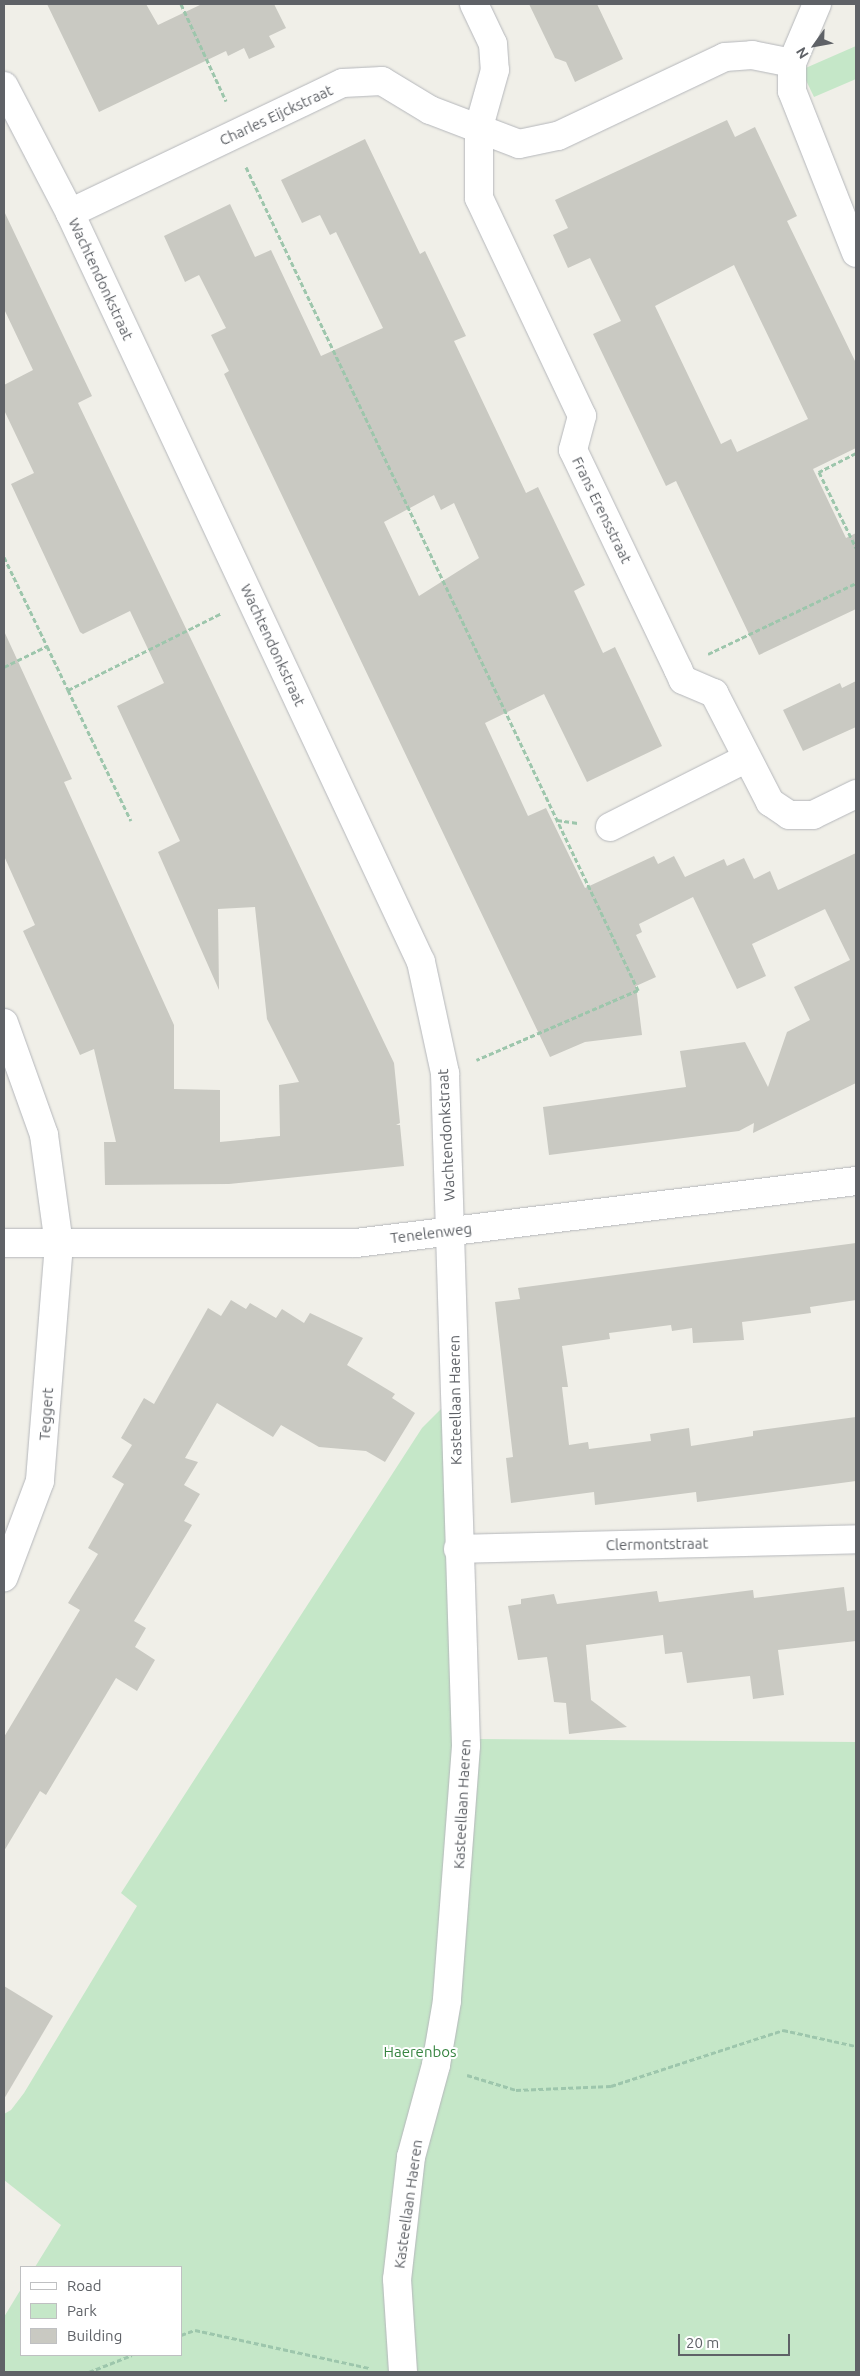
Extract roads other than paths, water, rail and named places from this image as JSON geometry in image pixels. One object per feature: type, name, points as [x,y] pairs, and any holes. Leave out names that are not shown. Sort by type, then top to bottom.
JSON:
[{"type":"street","name":"Frans Erensstraat","points":[[474,4],[493,44],[495,70],[479,127],[479,198],[582,416],[573,450],[683,680],[714,693],[770,802],[789,815],[813,815],[856,794]]},
{"type":"street","points":[[817,4],[792,63],[792,91],[856,253]]},
{"type":"street","name":"Charles Eijckstraat","points":[[70,213],[343,83],[382,81],[430,110],[479,127],[519,144],[542,141],[725,57],[752,55],[792,63]]},
{"type":"street","name":"Wachtendonkstraat","points":[[4,86],[70,213],[421,962],[445,1073],[451,1231]]},
{"type":"street","points":[[610,827],[747,758]]},
{"type":"street","name":"Teggert","points":[[4,1023],[44,1135],[59,1244],[40,1481],[4,1577]]},
{"type":"street","name":"Tenelenweg","points":[[4,1243],[356,1243],[856,1181]]},
{"type":"street","name":"Kasteellaan Haeren","points":[[392,2371],[398,2270],[411,2157],[436,2065],[455,1921],[466,1746],[458,1549],[451,1231]]},
{"type":"street","name":"Clermontstraat","points":[[458,1549],[856,1539]]},
{"type":"park label","name":"Haerenbos","points":[[420,2052]]}]
